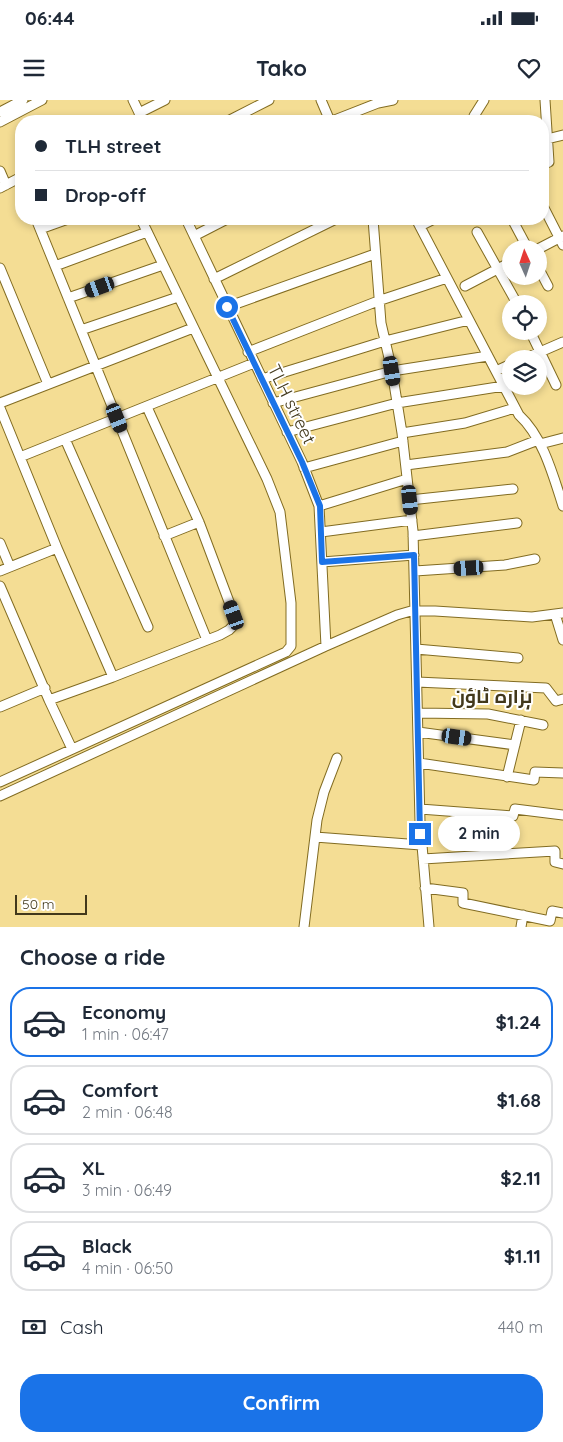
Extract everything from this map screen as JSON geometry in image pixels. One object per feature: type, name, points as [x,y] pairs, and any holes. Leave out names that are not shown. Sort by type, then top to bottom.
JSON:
[{"type":"street","points":[[0,112],[23,100]]},
{"type":"street","points":[[0,122],[42,100]]},
{"type":"street","points":[[133,100],[140,115]]},
{"type":"street","points":[[144,115],[165,100]]},
{"type":"street","points":[[240,115],[269,100]]},
{"type":"street","points":[[321,100],[328,115]]},
{"type":"street","points":[[346,115],[377,102],[393,100]]},
{"type":"street","points":[[475,115],[484,100]]},
{"type":"street","points":[[545,100],[546,115]]},
{"type":"street","points":[[549,138],[563,135]]},
{"type":"street","points":[[0,171],[3,186],[15,181]]},
{"type":"street","points":[[548,245],[562,240],[549,217]]},
{"type":"street","points":[[38,225],[206,640]]},
{"type":"street","points":[[40,229],[51,225]]},
{"type":"street","points":[[0,782],[286,652],[291,646],[291,602],[280,512],[267,479],[144,225]]},
{"type":"street","name":"TLH street","points":[[189,225],[304,468],[320,506],[326,646]]},
{"type":"street","points":[[194,236],[215,225]]},
{"type":"street","points":[[214,279],[324,225]]},
{"type":"street","points":[[373,225],[378,301],[403,437],[412,520],[421,845],[429,927]]},
{"type":"street","points":[[420,225],[502,382]]},
{"type":"street","points":[[515,225],[523,240]]},
{"type":"street","points":[[55,266],[147,232]]},
{"type":"street","points":[[477,232],[512,295]]},
{"type":"street","points":[[227,307],[375,254]]},
{"type":"street","points":[[68,298],[163,265]]},
{"type":"street","points":[[465,286],[502,267]]},
{"type":"street","points":[[0,268],[48,384]]},
{"type":"street","points":[[248,352],[378,301],[447,278]]},
{"type":"street","points":[[81,330],[178,296]]},
{"type":"street","points":[[262,379],[385,340],[469,320]]},
{"type":"street","points":[[0,403],[193,328]]},
{"type":"street","points":[[545,350],[563,342]]},
{"type":"street","points":[[273,403],[392,371],[488,356]]},
{"type":"street","points":[[20,457],[254,363]]},
{"type":"street","points":[[547,366],[556,385]]},
{"type":"street","points":[[496,370],[502,368]]},
{"type":"street","points":[[287,432],[397,403],[502,386]]},
{"type":"street","points":[[508,395],[519,415],[532,429],[539,442],[563,506]]},
{"type":"street","points":[[50,700],[206,640],[229,630],[234,625],[234,615],[199,522],[147,407]]},
{"type":"street","points":[[0,408],[57,548],[113,677]]},
{"type":"street","points":[[304,468],[403,437],[465,423],[515,408]]},
{"type":"street","points":[[406,465],[507,452],[539,442],[563,438]]},
{"type":"street","points":[[65,439],[148,627]]},
{"type":"street","points":[[320,506],[407,479]]},
{"type":"street","points":[[410,500],[512,489]]},
{"type":"street","points":[[321,532],[412,520]]},
{"type":"street","points":[[164,536],[199,522]]},
{"type":"street","points":[[413,536],[517,523]]},
{"type":"street","points":[[0,544],[10,567]]},
{"type":"street","points":[[0,571],[57,548]]},
{"type":"street","points":[[322,562],[414,555]]},
{"type":"street","points":[[414,571],[505,565],[535,559]]},
{"type":"street","points":[[0,586],[72,749]]},
{"type":"street","points":[[0,796],[326,646],[397,616],[416,611],[532,617],[559,613],[563,640]]},
{"type":"street","points":[[416,649],[518,658]]},
{"type":"street","points":[[417,682],[546,688],[556,701],[563,699]]},
{"type":"street","points":[[0,707],[45,688]]},
{"type":"street","points":[[418,713],[488,714],[543,724]]},
{"type":"street","points":[[507,777],[521,720]]},
{"type":"street","points":[[418,732],[515,745]]},
{"type":"street","points":[[304,927],[315,837],[324,792],[336,758]]},
{"type":"street","points":[[419,763],[534,780],[535,772],[563,773]]},
{"type":"street","points":[[420,809],[514,816],[515,809],[563,815]]},
{"type":"street","points":[[315,837],[421,845]]},
{"type":"street","points":[[422,860],[555,851],[555,862],[563,864]]},
{"type":"street","points":[[425,888],[463,893],[463,902],[550,921],[552,911],[563,913]]},
{"type":"street","points":[[521,927],[523,915]]},
{"type":"district","name":"ہزارہ ٹاؤن","points":[[492,696]]},
{"type":"route","points":[[227,307],[302,462],[320,506],[322,562],[414,555],[420,834]]}]
